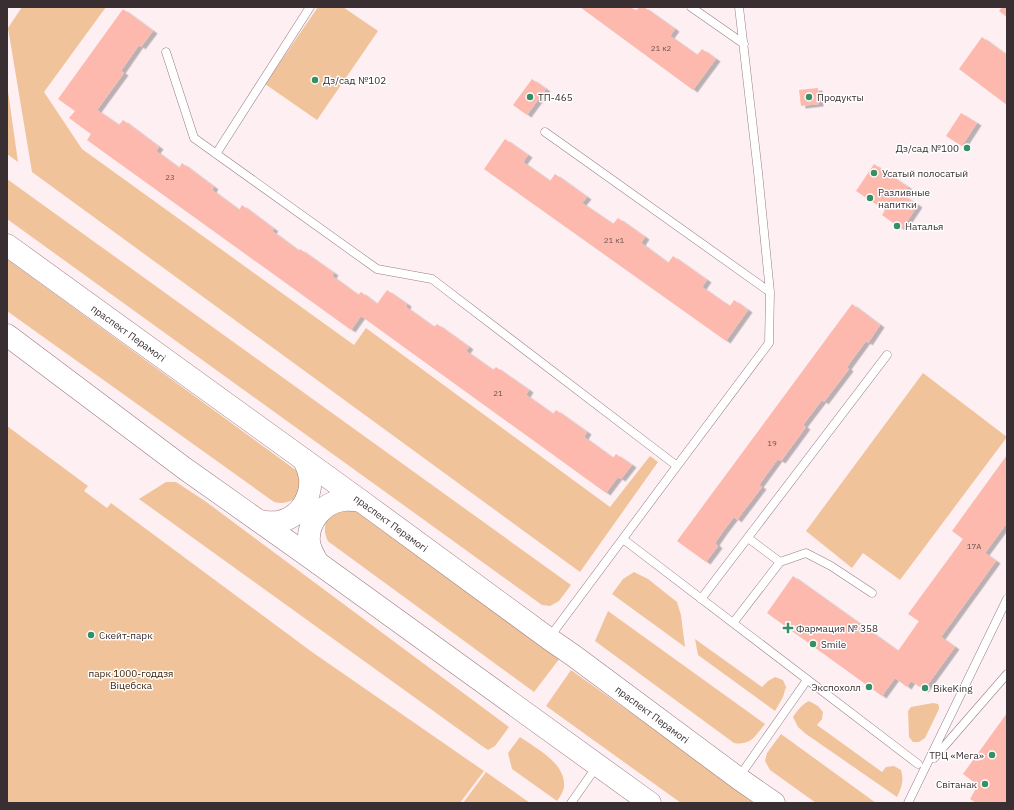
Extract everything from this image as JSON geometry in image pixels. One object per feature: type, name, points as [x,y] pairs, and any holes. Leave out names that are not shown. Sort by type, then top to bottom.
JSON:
[{"type":"main road","name":"праспект Перамогі","points":[[7,246],[574,656],[774,803]]},
{"type":"main road","points":[[7,335],[177,463],[530,715],[597,766],[650,803]]},
{"type":"main road","points":[[260,521],[270,523],[280,522],[290,518],[298,512],[304,504],[310,486],[308,468],[304,460]]},
{"type":"main road","points":[[318,563],[312,553],[309,542],[313,521],[320,512],[331,504],[343,499],[353,499],[361,502]]},
{"type":"lane","points":[[216,154],[310,7]]},
{"type":"lane","points":[[692,7],[744,44]]},
{"type":"lane","points":[[548,638],[770,343],[770,292],[739,7]]},
{"type":"lane","points":[[166,52],[194,138],[377,269],[432,279],[677,466]]},
{"type":"lane","points":[[545,132],[770,292]]},
{"type":"lane","points":[[701,599],[887,355]]},
{"type":"lane","points":[[748,538],[780,562]]},
{"type":"lane","points":[[623,539],[918,764]]},
{"type":"lane","points":[[733,623],[780,562],[806,553],[831,566],[872,593]]},
{"type":"lane","points":[[908,803],[1007,600]]},
{"type":"lane","points":[[926,766],[1007,674]]},
{"type":"lane","points":[[738,778],[807,680]]},
{"type":"lane","points":[[571,803],[597,766]]},
{"type":"green space","points":[[22,7],[106,7],[44,92],[82,149],[354,345],[366,328],[610,507],[650,456],[658,462],[580,572],[32,172],[8,28]]},
{"type":"green space","points":[[318,7],[343,7],[378,31],[317,120],[265,84]]},
{"type":"green space","points":[[7,84],[18,162],[7,154]]},
{"type":"green space","points":[[7,179],[571,585],[559,601],[550,606],[542,605],[7,219]]},
{"type":"green space","points":[[7,259],[297,471],[301,477],[297,497],[291,501],[280,503],[274,502],[7,311]]},
{"type":"green space","points":[[923,373],[1007,437],[900,580],[863,553],[852,568],[806,531]]},
{"type":"green space","name":"парк 1000-годдзя Віцебска","points":[[7,426],[88,486],[84,491],[107,508],[111,503],[312,652],[484,771],[460,803],[7,803]]},
{"type":"green space","points":[[166,482],[176,482],[205,501],[509,727],[495,746],[488,750],[482,746],[139,499]]},
{"type":"green space","points":[[352,508],[560,658],[534,692],[329,542],[326,537],[325,530],[329,517],[337,511]]},
{"type":"green space","points":[[634,572],[648,579],[677,602],[681,615],[685,647],[612,594],[623,579]]},
{"type":"green space","points":[[608,611],[765,724],[756,736],[745,743],[734,743],[595,641]]},
{"type":"green space","points":[[695,639],[762,687],[775,677],[783,680],[786,687],[783,697],[775,711],[698,655]]},
{"type":"green space","points":[[571,670],[757,803],[681,803],[546,706]]},
{"type":"green space","points":[[809,701],[818,706],[823,712],[822,719],[817,725],[882,772],[886,767],[894,766],[901,770],[902,784],[897,797],[798,727],[793,717],[802,706]]},
{"type":"green space","points":[[933,703],[938,704],[939,709],[925,738],[919,742],[913,742],[909,737],[908,711],[911,707]]},
{"type":"green space","points":[[781,734],[876,803],[816,803],[770,770],[765,761],[767,753]]},
{"type":"green space","points":[[520,737],[542,752],[560,771],[563,778],[564,787],[557,801],[512,769],[508,753]]},
{"type":"green space","points":[[486,772],[530,803],[463,803]]},
{"type":"building","points":[[580,7],[631,7],[636,11],[639,7],[644,7],[675,29],[670,36],[697,55],[702,49],[716,59],[693,90]]},
{"type":"building","points":[[1002,7],[1007,7],[1007,17],[999,11]]},
{"type":"building","points":[[123,9],[153,31],[141,47],[139,45],[121,71],[124,73],[97,110],[119,125],[123,120],[159,147],[156,151],[179,168],[182,163],[214,187],[212,190],[239,210],[242,205],[274,229],[272,231],[299,251],[300,249],[334,273],[332,276],[358,295],[361,292],[377,304],[387,290],[407,304],[406,307],[434,327],[437,324],[469,347],[466,351],[493,370],[496,367],[529,390],[526,395],[553,414],[556,410],[587,432],[584,437],[613,458],[616,454],[632,465],[621,479],[618,477],[606,493],[361,316],[351,330],[87,140],[91,134],[69,118],[75,111],[58,99]]},
{"type":"building","points":[[982,37],[1005,54],[1007,51],[1007,105],[959,69]]},
{"type":"building","name":"ТП-465","points":[[532,79],[546,89],[527,115],[513,105]]},
{"type":"building","name":"Продукты","points":[[818,88],[819,104],[801,106],[799,90]]},
{"type":"building","points":[[961,113],[977,123],[962,146],[946,136]]},
{"type":"building","points":[[505,139],[528,155],[523,162],[550,181],[555,174],[587,197],[582,203],[613,224],[618,218],[645,237],[641,243],[668,263],[673,256],[707,280],[702,287],[730,306],[734,300],[748,310],[726,341],[484,169]]},
{"type":"building","points":[[874,164],[908,187],[903,195],[918,205],[902,229],[882,215],[885,210],[856,191]]},
{"type":"building","points":[[852,304],[880,325],[868,343],[866,341],[847,367],[849,369],[824,402],[822,400],[803,425],[806,427],[781,461],[778,459],[759,485],[762,487],[737,520],[734,517],[724,530],[715,543],[718,546],[706,562],[677,541]]},
{"type":"building","points":[[1007,455],[1007,523],[985,553],[996,561],[941,637],[955,647],[924,690],[911,681],[907,687],[895,678],[882,696],[767,613],[793,576],[898,651],[919,621],[908,614],[963,539],[952,531]]},
{"type":"building","name":"ТРЦ «Мега»","points":[[1007,713],[1007,803],[976,803],[970,799],[978,785],[963,774]]},
{"type":"place","name":"Дз/сад №102","points":[[315,80]]},
{"type":"place","name":"ТП-465","points":[[530,97]]},
{"type":"place","name":"Продукты","points":[[809,97]]},
{"type":"place","name":"Дз/сад №100","points":[[967,148]]},
{"type":"place","name":"Усатый полосатый","points":[[874,173]]},
{"type":"place","name":"Разливные напитки","points":[[870,198]]},
{"type":"place","name":"Наталья","points":[[897,226]]},
{"type":"place","name":"Фармация № 358","points":[[788,628]]},
{"type":"place","name":"Скейт-парк","points":[[91,635]]},
{"type":"place","name":"Smile","points":[[813,644]]},
{"type":"place","name":"Экспохолл","points":[[869,687]]},
{"type":"place","name":"BikeKing","points":[[925,688]]},
{"type":"place","name":"ТРЦ «Мега»","points":[[992,755]]},
{"type":"place","name":"Світанак","points":[[985,784]]}]
